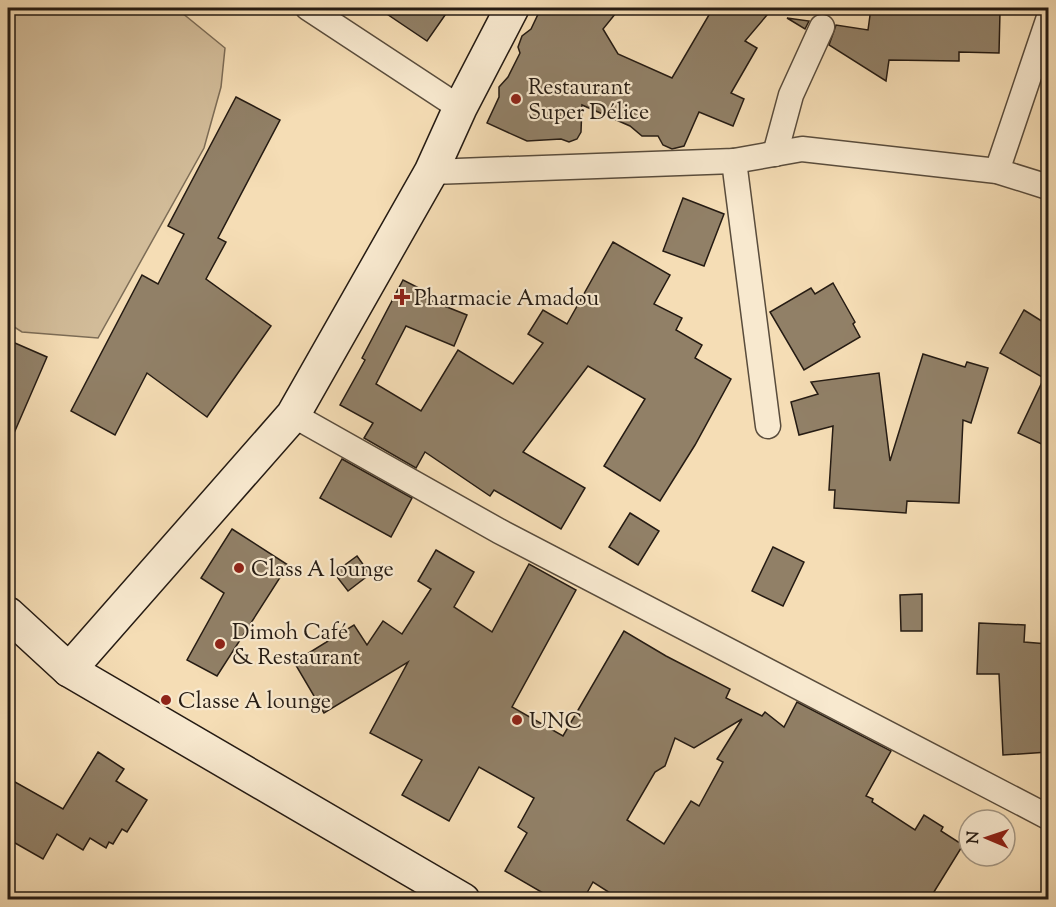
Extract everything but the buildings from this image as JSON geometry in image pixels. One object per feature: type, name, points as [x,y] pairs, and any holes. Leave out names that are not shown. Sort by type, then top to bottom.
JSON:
[{"type":"street","points":[[308,8],[460,108]]},
{"type":"street","points":[[69,670],[293,416],[431,172],[460,108],[512,8]]},
{"type":"street","points":[[997,171],[1048,20]]},
{"type":"street","points":[[774,154],[791,95],[822,27]]},
{"type":"street","points":[[431,172],[734,161],[802,149],[997,171],[1048,187]]},
{"type":"street","points":[[734,161],[768,426]]},
{"type":"street","points":[[293,416],[499,531],[1048,818]]},
{"type":"street","points":[[8,614],[69,670],[463,900]]},
{"type":"shaded area","points":[[8,8],[176,8],[225,48],[221,87],[204,148],[98,338],[22,332],[8,323]]},
{"type":"place","name":"Restaurant Super Délice","points":[[516,99]]},
{"type":"place","name":"Pharmacie Amadou","points":[[402,297]]},
{"type":"place","name":"Class A lounge","points":[[239,568]]},
{"type":"place","name":"Dimoh Café & Restaurant","points":[[220,644]]},
{"type":"place","name":"Classe A lounge","points":[[166,700]]},
{"type":"place","name":"UNC","points":[[517,720]]}]
